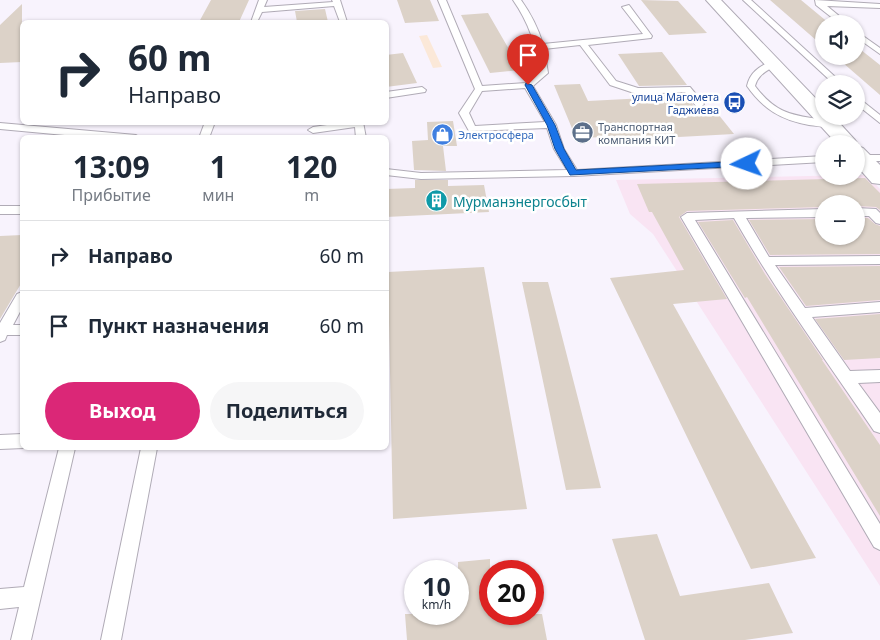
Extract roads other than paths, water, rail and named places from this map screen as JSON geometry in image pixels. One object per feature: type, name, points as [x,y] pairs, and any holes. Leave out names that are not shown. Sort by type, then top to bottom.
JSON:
[{"type":"street","points":[[713,0],[815,108]]},
{"type":"street","points":[[831,125],[841,135]]},
{"type":"street","points":[[865,160],[880,178]]},
{"type":"lane","points":[[255,20],[263,0]]},
{"type":"lane","points":[[442,0],[479,89]]},
{"type":"lane","points":[[479,89],[528,85],[544,73],[541,47],[531,18],[517,0]]},
{"type":"lane","points":[[747,0],[830,75]]},
{"type":"lane","points":[[817,1],[880,6]]},
{"type":"lane","points":[[817,1],[834,15]]},
{"type":"lane","points":[[259,10],[336,2],[342,20]]},
{"type":"lane","points":[[541,47],[648,36],[626,7]]},
{"type":"lane","points":[[865,40],[880,52]]},
{"type":"lane","points":[[582,42],[613,83],[638,90],[687,89],[698,104]]},
{"type":"lane","points":[[774,63],[756,73],[752,79],[751,86],[759,100],[770,109],[790,118],[815,122]]},
{"type":"lane","points":[[528,85],[551,125],[559,149],[574,173]]},
{"type":"lane","points":[[479,89],[464,112],[472,129],[551,125]]},
{"type":"lane","points":[[389,95],[422,90]]},
{"type":"lane","points":[[865,107],[880,120]]},
{"type":"lane","points":[[313,130],[348,125]]},
{"type":"lane","points":[[0,126],[102,135]]},
{"type":"lane","points":[[389,172],[421,176],[574,173],[815,160]]},
{"type":"lane","points":[[0,210],[20,210]]},
{"type":"lane","points":[[865,212],[872,212],[880,220]]},
{"type":"lane","points":[[815,213],[687,217],[880,541]]},
{"type":"lane","points":[[738,214],[801,313],[880,426]]},
{"type":"lane","points":[[766,260],[880,260]]},
{"type":"lane","points":[[2,333],[20,301]]},
{"type":"lane","points":[[801,313],[880,307]]},
{"type":"lane","points":[[2,333],[20,330]]},
{"type":"lane","points":[[845,376],[880,376]]},
{"type":"lane","points":[[0,442],[20,441]]},
{"type":"lane","points":[[21,640],[67,450]]},
{"type":"lane","points":[[110,640],[149,450]]},
{"type":"lane","points":[[0,599],[32,596]]},
{"type":"place","name":"улица Магомета Гаджиева","points":[[735,102]]},
{"type":"place","name":"Транспортная компания КИТ","points":[[582,132]]},
{"type":"place","name":"Электросфера","points":[[442,134]]},
{"type":"place","name":"Мурманэнергосбыт","points":[[437,201]]}]
